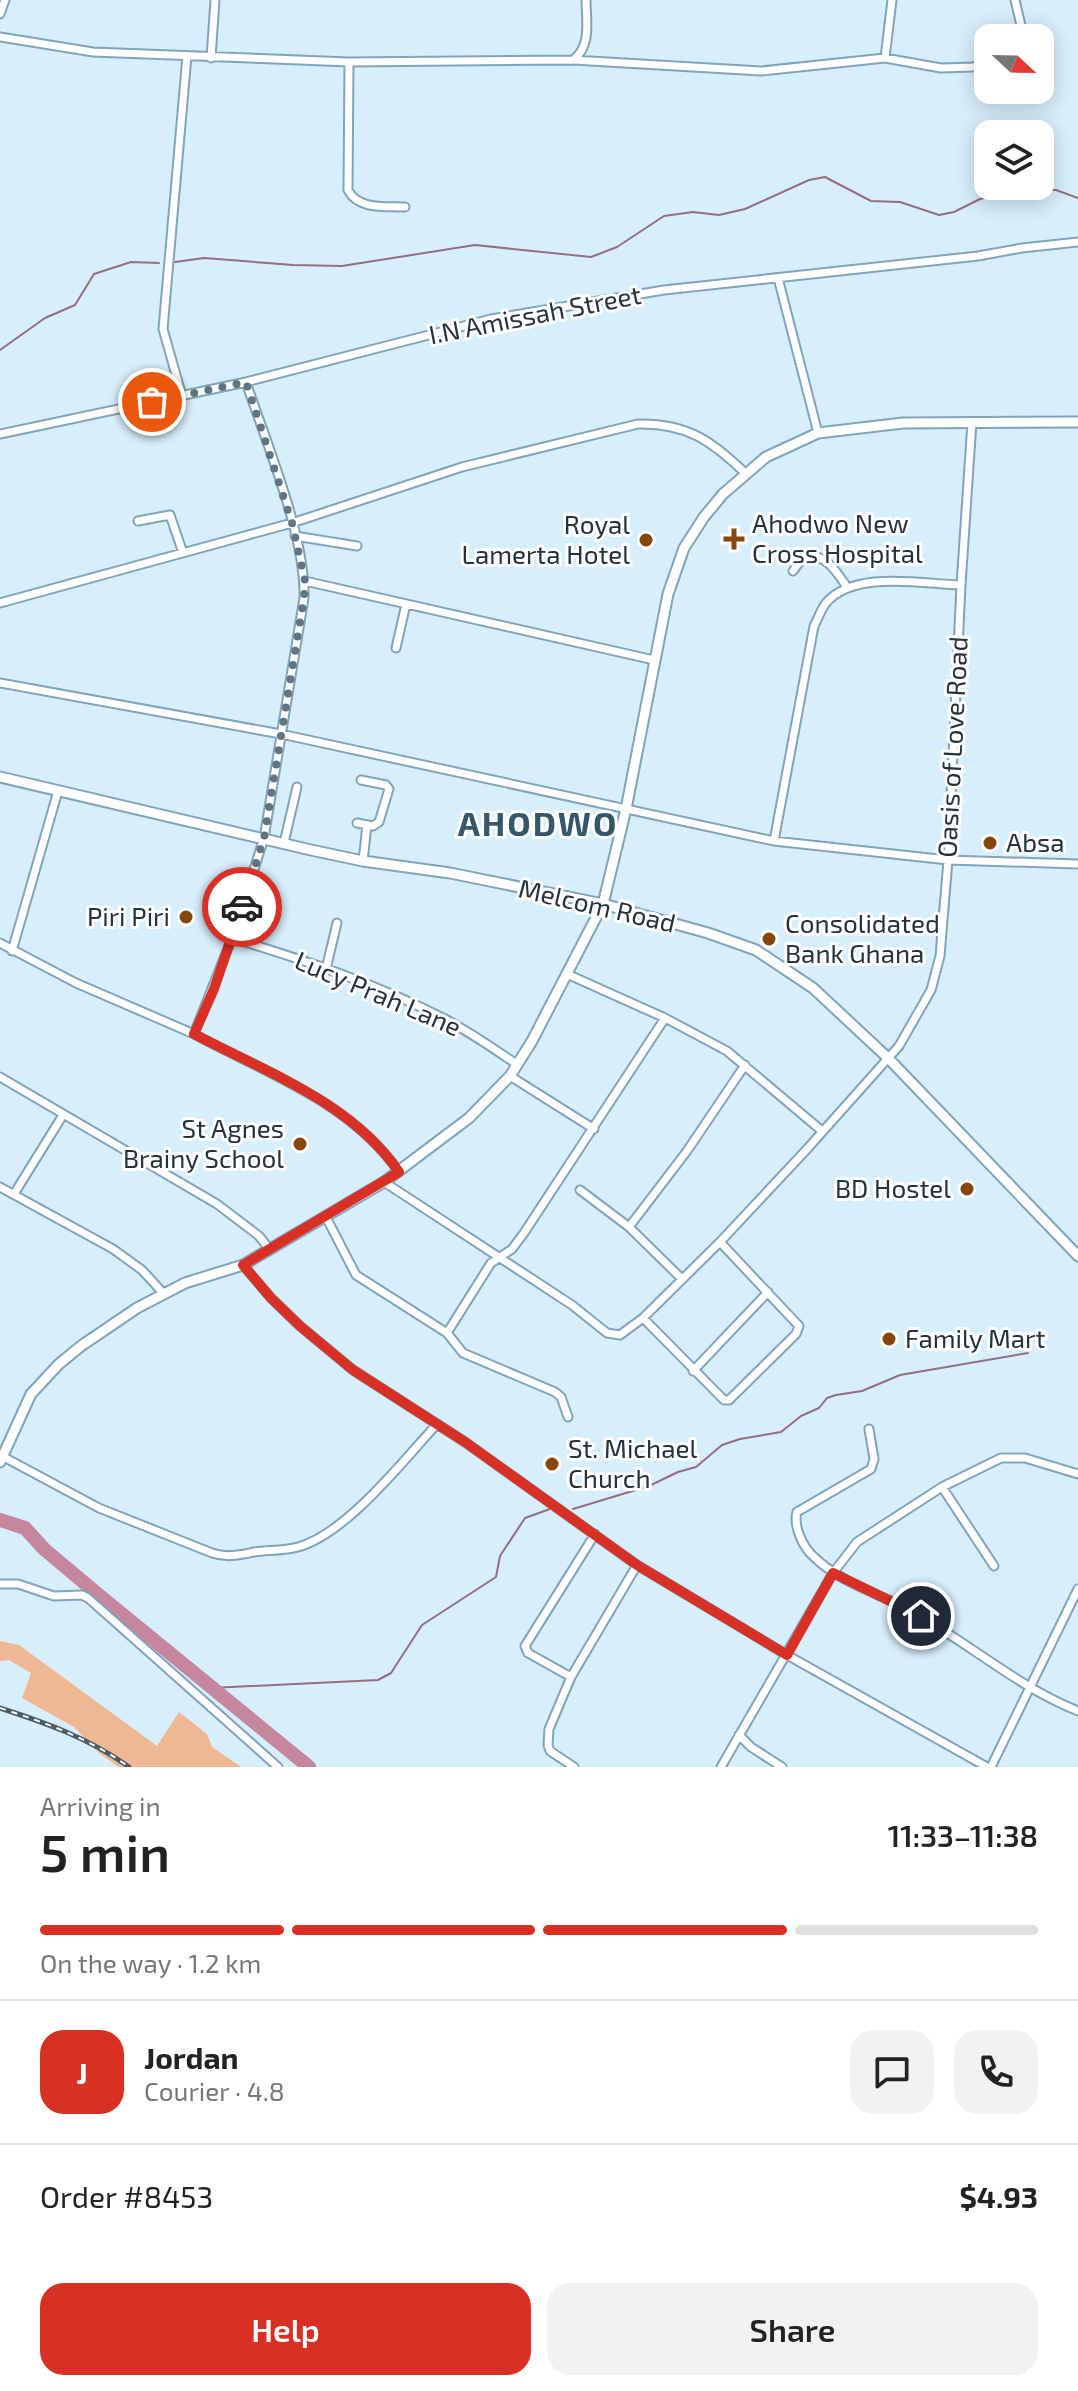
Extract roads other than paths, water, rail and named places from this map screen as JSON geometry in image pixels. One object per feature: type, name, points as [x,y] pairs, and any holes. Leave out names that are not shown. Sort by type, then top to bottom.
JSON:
[{"type":"main road","points":[[1,1459],[31,1394],[59,1364],[100,1333],[185,1283],[243,1265],[384,1182],[469,1118],[510,1076],[603,904],[626,809],[668,594],[684,548],[704,517],[745,473],[766,457],[818,433],[875,424],[1078,422]]},
{"type":"main road","name":"Melcom Road","points":[[0,777],[363,861],[450,873],[603,904],[708,933],[756,950],[813,988],[888,1058],[1078,1256]]},
{"type":"street","points":[[0,14],[5,0]]},
{"type":"street","points":[[211,58],[215,0]]},
{"type":"street","points":[[573,60],[584,49],[586,0]]},
{"type":"street","points":[[885,58],[892,0]]},
{"type":"street","points":[[1015,0],[1021,24]]},
{"type":"street","points":[[0,37],[93,52],[211,58],[349,62],[573,60],[761,71],[885,58],[941,68],[974,67]]},
{"type":"street","points":[[584,49],[597,61]]},
{"type":"street","points":[[182,396],[163,329],[187,56]]},
{"type":"street","points":[[349,62],[348,190],[352,199],[364,204],[405,207]]},
{"type":"street","name":"I.N Amissah Street","points":[[0,434],[246,382],[491,319],[664,290],[1078,242]]},
{"type":"street","points":[[778,278],[818,433]]},
{"type":"street","points":[[194,1034],[232,938],[264,838],[304,598],[305,581],[292,523],[246,382]]},
{"type":"street","name":"Oasis of Love Road","points":[[498,1257],[612,1335],[620,1335],[643,1318],[720,1242],[888,1058],[911,1027],[937,975],[948,860],[972,422]]},
{"type":"street","points":[[0,603],[292,523],[462,467],[638,424],[660,424],[705,438],[745,473]]},
{"type":"street","points":[[138,521],[170,515],[183,553]]},
{"type":"street","points":[[295,536],[357,546]]},
{"type":"street","points":[[793,571],[805,555],[811,555],[831,564],[847,587]]},
{"type":"street","points":[[305,581],[654,660]]},
{"type":"street","points":[[774,841],[814,626],[826,603],[847,587],[868,581],[961,585]]},
{"type":"street","points":[[396,648],[406,604]]},
{"type":"street","points":[[0,683],[281,734],[774,841],[948,860],[1078,864]]},
{"type":"street","points":[[357,823],[373,826],[379,822],[389,789],[386,785],[361,780]]},
{"type":"street","points":[[284,843],[297,787]]},
{"type":"street","points":[[12,951],[58,791]]},
{"type":"street","points":[[363,861],[367,825]]},
{"type":"street","points":[[326,969],[337,923]]},
{"type":"street","name":"Lucy Prah Lane","points":[[232,938],[326,969],[447,1020],[518,1065]]},
{"type":"street","points":[[0,943],[76,983],[194,1034],[339,1110],[387,1155],[399,1172]]},
{"type":"street","points":[[567,974],[699,1035],[745,1065],[822,1131]]},
{"type":"street","points":[[447,1333],[485,1272],[498,1257],[512,1249],[524,1233],[665,1018]]},
{"type":"street","points":[[629,1227],[687,1151],[745,1065]]},
{"type":"street","points":[[510,1076],[594,1129]]},
{"type":"street","points":[[0,1077],[217,1204],[259,1236],[270,1250]]},
{"type":"street","points":[[14,1194],[63,1115]]},
{"type":"street","points":[[384,1182],[498,1257]]},
{"type":"street","points":[[0,1187],[113,1249],[142,1270],[164,1294]]},
{"type":"street","points":[[580,1190],[629,1227],[682,1279]]},
{"type":"street","points":[[326,1217],[352,1269],[361,1280],[447,1333],[463,1353],[555,1392],[561,1397],[568,1417]]},
{"type":"street","points":[[643,1318],[724,1400],[729,1400],[796,1334],[798,1323],[720,1242]]},
{"type":"street","points":[[243,1265],[271,1298],[353,1370],[437,1424],[637,1565],[787,1655],[989,1767],[1074,1604],[1078,1589]]},
{"type":"street","points":[[693,1371],[768,1292]]},
{"type":"street","points":[[1,1459],[99,1508],[223,1557],[238,1556],[298,1547],[321,1537],[368,1499],[437,1424]]},
{"type":"street","points":[[869,1429],[874,1459],[871,1469],[802,1508],[796,1517],[810,1552],[833,1573],[921,1616],[1051,1700],[1078,1711]]},
{"type":"street","points":[[721,1767],[833,1573],[857,1542],[942,1487],[995,1460],[1025,1458],[1078,1474]]},
{"type":"street","points":[[942,1487],[994,1566]]},
{"type":"street","points":[[571,1677],[528,1653],[525,1646],[595,1534]]},
{"type":"street","points":[[574,1767],[550,1751],[547,1740],[571,1677],[637,1565]]},
{"type":"street","points":[[0,1584],[18,1584],[54,1596],[82,1595],[88,1598],[278,1767]]},
{"type":"street","points":[[739,1735],[751,1747],[782,1767]]},
{"type":"waterway","points":[[175,262],[204,258],[342,266],[475,245],[591,257],[617,247],[664,216],[693,212],[719,215],[745,209],[809,180],[825,177],[871,201],[900,202],[939,215],[1013,190],[1056,190],[1078,198]]},
{"type":"waterway","points":[[0,350],[45,318],[75,305],[94,274],[131,262],[159,263]]},
{"type":"waterway","points":[[573,1509],[649,1486],[696,1467],[722,1445],[781,1432],[801,1416],[819,1408],[827,1398],[862,1391],[900,1375],[1028,1353]]},
{"type":"waterway","points":[[211,1688],[378,1680],[391,1673],[422,1625],[496,1577],[500,1556],[525,1518],[550,1509]]},
{"type":"waterway","points":[[0,1520],[25,1528],[44,1549],[309,1767]]},
{"type":"railway","points":[[0,1708],[83,1740],[129,1767]]},
{"type":"place","name":"Ahodwo New Cross Hospital","points":[[734,539]]},
{"type":"place","name":"Royal Lamerta Hotel","points":[[646,540]]},
{"type":"place","name":"Absa","points":[[990,843]]},
{"type":"place","name":"Piri Piri","points":[[186,917]]},
{"type":"place","name":"Consolidated Bank Ghana","points":[[769,939]]},
{"type":"place","name":"St Agnes Brainy School","points":[[300,1144]]},
{"type":"place","name":"BD Hostel","points":[[967,1189]]},
{"type":"place","name":"Family Mart","points":[[889,1339]]},
{"type":"place","name":"St. Michael Church","points":[[552,1464]]},
{"type":"district","name":"AHODWO","points":[[538,824]]}]
